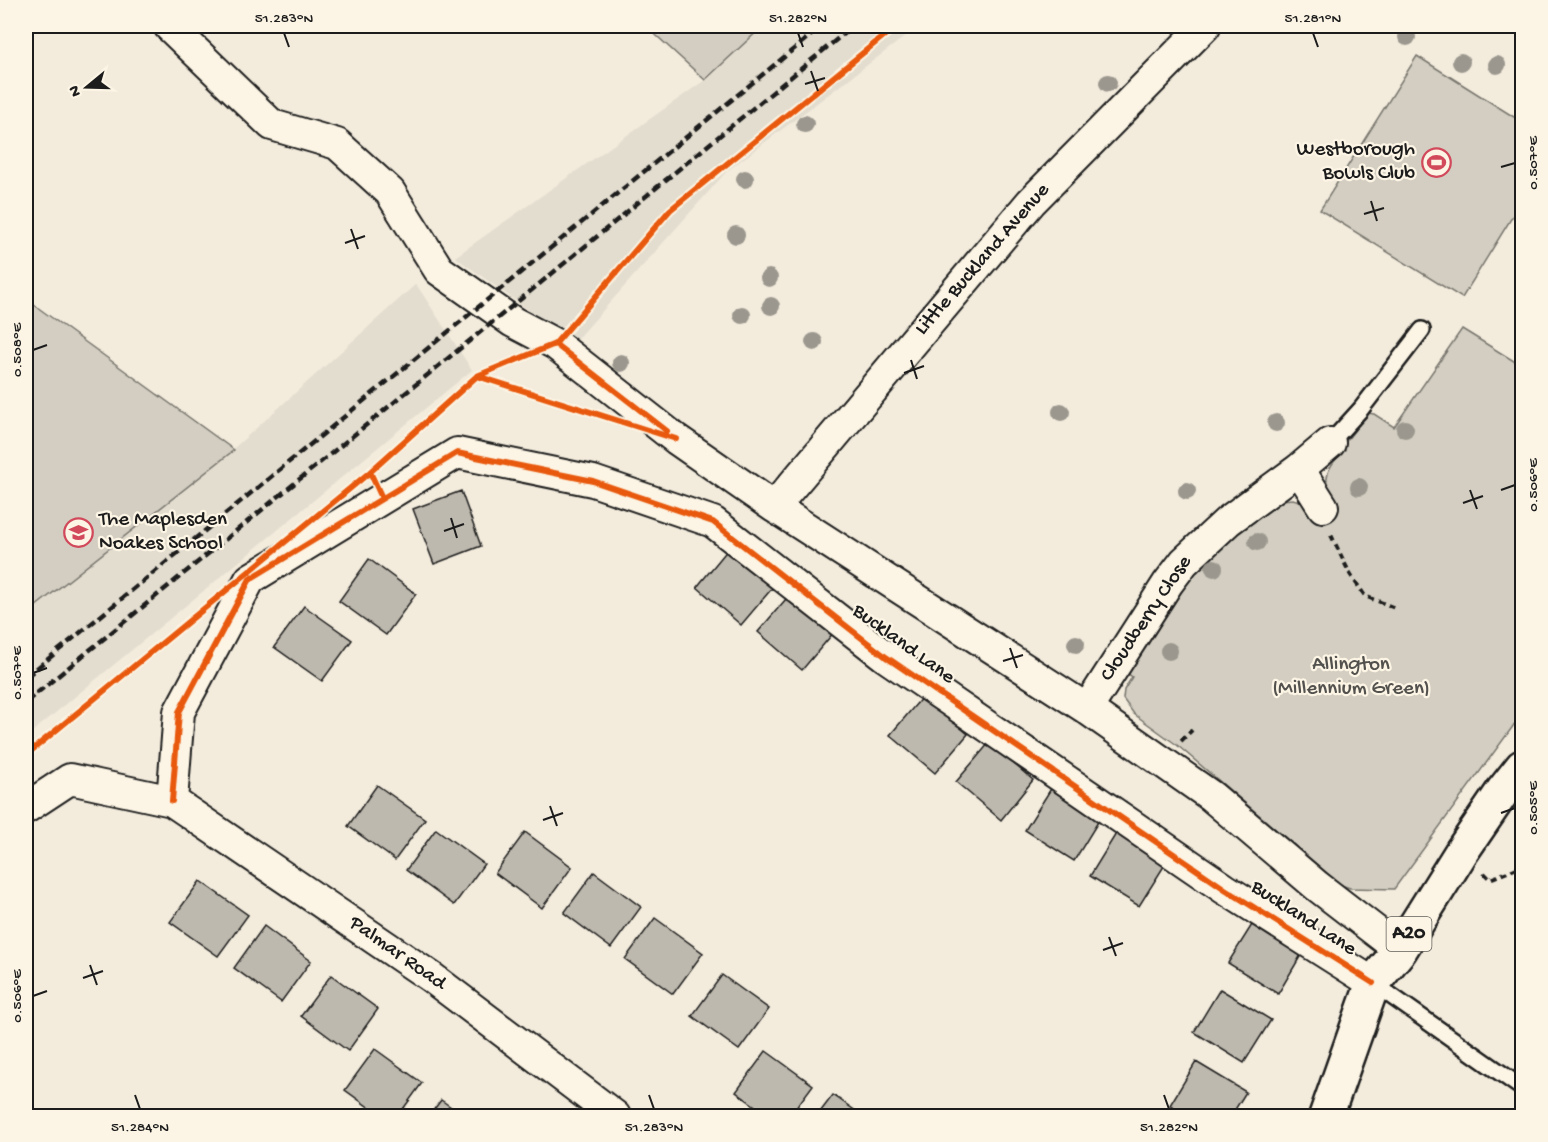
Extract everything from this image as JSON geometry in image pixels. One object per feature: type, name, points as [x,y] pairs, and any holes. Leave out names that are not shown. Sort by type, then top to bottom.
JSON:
[{"type":"main road","name":"A20","points":[[1326,1116],[1373,983],[1400,950],[1462,851],[1522,766]]},
{"type":"street","name":"Buckland Lane","points":[[169,26],[272,125],[337,144],[390,192],[439,270],[513,322],[555,344],[676,439],[774,507],[1087,709],[1211,796],[1317,886],[1400,950]]},
{"type":"street","name":"Little Buckland Avenue","points":[[774,507],[1031,202],[1206,26]]},
{"type":"street","name":"Cloudberry Close","points":[[1087,709],[1184,562],[1228,521],[1299,469],[1330,443]]},
{"type":"street","name":"Buckland Lane","points":[[172,801],[179,712],[250,579],[457,453],[593,481],[713,522],[886,657],[1225,889],[1373,983]]},
{"type":"street","points":[[1299,469],[1323,507]]},
{"type":"street","points":[[26,808],[70,779],[172,801]]},
{"type":"street","name":"Palmar Road","points":[[172,801],[431,977],[615,1116]]},
{"type":"lane","name":"Cloudberry Close","points":[[1330,443],[1361,409],[1422,330]]},
{"type":"lane","points":[[1373,983],[1522,1088]]},
{"type":"path","points":[[468,384],[477,376],[488,379]]},
{"type":"path","points":[[1323,507],[1318,514],[1350,574],[1365,596],[1395,608]]},
{"type":"shaded area","points":[[646,26],[919,26],[727,171],[574,343],[455,257],[705,80]]},
{"type":"shaded area","points":[[416,284],[472,370],[26,737],[26,299],[233,449]]},
{"type":"green space","points":[[646,26],[763,26],[705,80]]},
{"type":"green space","name":"Westborough Bowls Club","points":[[1417,56],[1522,122],[1522,201],[1462,298],[1320,210]]},
{"type":"green space","name":"The Maplesden Noakes School","points":[[26,299],[234,450],[26,614]]},
{"type":"green space","name":"Allington (Millennium Green)","points":[[1462,329],[1522,366],[1522,714],[1394,889],[1350,888],[1341,885],[1177,745],[1134,714],[1123,699],[1124,690],[1132,677],[1125,671],[1198,563],[1281,500],[1293,499],[1302,502],[1328,493],[1328,474],[1337,458],[1333,453],[1347,440],[1368,413],[1374,414],[1394,427]]},
{"type":"building","points":[[461,491],[481,546],[434,564],[413,509]]},
{"type":"building","points":[[729,548],[774,586],[741,625],[697,587]]},
{"type":"building","points":[[369,559],[416,594],[386,635],[339,601]]},
{"type":"building","points":[[791,593],[835,631],[802,670],[758,632]]},
{"type":"building","points":[[304,606],[352,640],[322,681],[274,647]]},
{"type":"building","points":[[923,696],[968,734],[935,773],[890,735]]},
{"type":"building","points":[[989,743],[1033,780],[1001,820],[956,782]]},
{"type":"building","points":[[377,785],[425,819],[395,860],[348,826]]},
{"type":"building","points":[[1052,787],[1101,817],[1074,861],[1025,830]]},
{"type":"building","points":[[436,829],[484,864],[454,905],[406,870]]},
{"type":"building","points":[[525,832],[572,867],[542,908],[495,873]]},
{"type":"building","points":[[1117,832],[1166,863],[1139,906],[1090,876]]},
{"type":"building","points":[[594,872],[641,907],[611,948],[564,913]]},
{"type":"building","points":[[200,881],[248,915],[218,956],[170,922]]},
{"type":"building","points":[[655,918],[703,953],[673,994],[625,959]]},
{"type":"building","points":[[1255,920],[1304,950],[1278,994],[1228,963]]},
{"type":"building","points":[[264,926],[311,961],[281,1002],[234,968]]},
{"type":"building","points":[[331,975],[378,1009],[348,1051],[301,1016]]},
{"type":"building","points":[[722,975],[769,1009],[739,1050],[692,1016]]},
{"type":"building","points":[[1220,989],[1271,1020],[1244,1063],[1194,1032]]},
{"type":"building","points":[[375,1049],[422,1083],[398,1116],[381,1116],[345,1090]]},
{"type":"building","points":[[766,1051],[813,1085],[790,1116],[769,1116],[736,1092]]},
{"type":"building","points":[[1196,1062],[1246,1092],[1231,1116],[1189,1116],[1170,1105]]},
{"type":"building","points":[[833,1095],[863,1116],[817,1116]]},
{"type":"building","points":[[441,1100],[464,1116],[429,1116]]},
{"type":"railway","points":[[26,677],[822,26]]},
{"type":"railway","points":[[26,702],[853,26]]},
{"type":"cycle path","points":[[382,498],[370,472],[477,376],[555,344],[670,210],[896,26]]},
{"type":"cycle path","points":[[555,344],[667,431]]},
{"type":"cycle path","points":[[477,376],[676,439]]},
{"type":"cycle path","points":[[172,801],[179,712],[250,579],[457,453],[593,481],[713,522],[886,657],[1225,889],[1373,983]]},
{"type":"cycle path","points":[[26,755],[370,472]]},
{"type":"place","name":"Westborough Bowls Club","points":[[1436,162]]},
{"type":"place","name":"The Maplesden Noakes School","points":[[78,532]]}]
